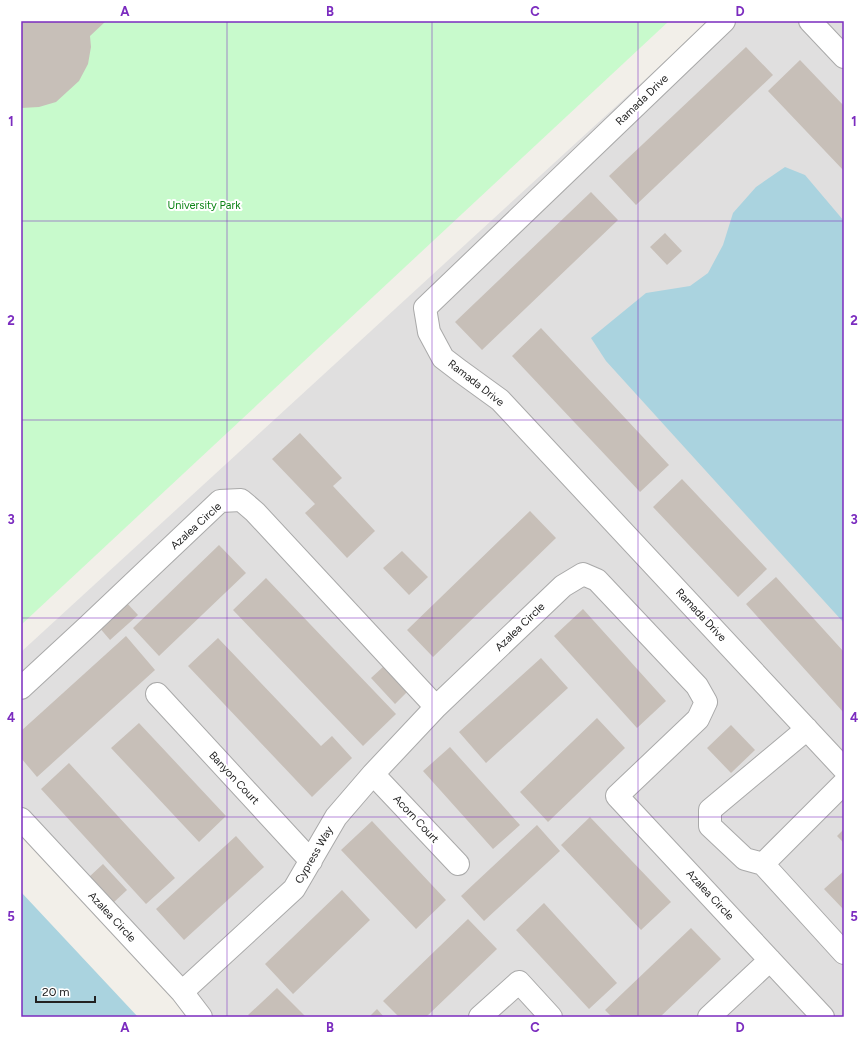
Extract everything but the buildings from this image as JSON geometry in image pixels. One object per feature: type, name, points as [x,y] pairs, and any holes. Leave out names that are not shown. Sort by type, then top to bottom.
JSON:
[{"type":"street","name":"Ramada Drive","points":[[724,21],[425,308],[429,332],[443,358],[500,400],[844,769]]},
{"type":"street","points":[[810,21],[844,57]]},
{"type":"street","name":"Azalea Circle","points":[[21,688],[220,501],[241,500],[255,512],[436,707],[563,586],[583,574],[597,580],[697,686],[706,702],[698,719],[617,796],[823,1017]]},
{"type":"street","name":"Banyon Court","points":[[157,694],[311,861]]},
{"type":"street","name":"Cypress Way","points":[[182,992],[294,890],[336,817],[373,774],[436,707]]},
{"type":"street","points":[[807,729],[710,810],[710,826],[745,859],[763,864],[844,953]]},
{"type":"street","name":"Acorn Court","points":[[373,774],[458,864]]},
{"type":"street","points":[[763,864],[844,783]]},
{"type":"street","name":"Azalea Circle","points":[[21,818],[182,992],[200,1017]]},
{"type":"street","points":[[709,1017],[770,960]]},
{"type":"street","points":[[480,1017],[519,982],[550,1017]]},
{"type":"shaded area","points":[[709,21],[844,21],[844,1017],[200,1017],[21,824],[21,652]]},
{"type":"green space","name":"University Park","points":[[21,21],[669,21],[21,625]]},
{"type":"water","points":[[785,167],[805,175],[844,221],[844,623],[606,361],[591,338],[646,293],[690,286],[708,273],[723,245],[733,213],[756,187]]},
{"type":"water","points":[[21,892],[138,1017],[21,1017]]}]
